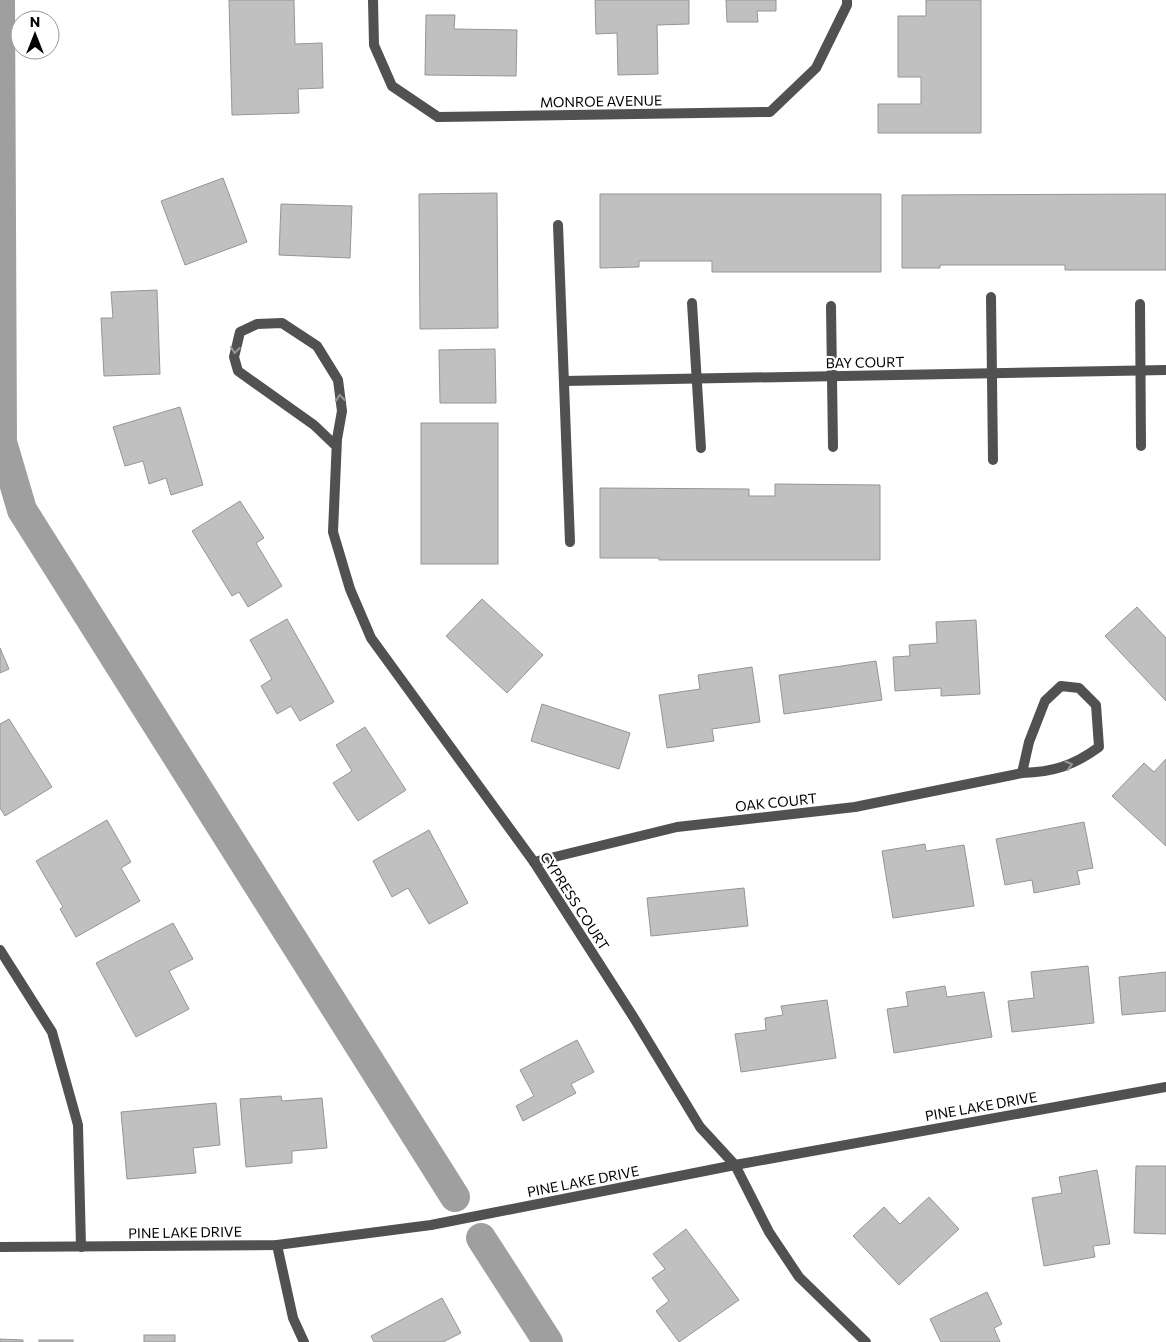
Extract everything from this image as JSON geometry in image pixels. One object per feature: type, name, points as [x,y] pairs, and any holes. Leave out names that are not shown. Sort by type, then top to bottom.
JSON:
[{"type":"street","name":"MONROE AVENUE","points":[[373,0],[374,45],[392,86],[438,116],[770,112],[816,68],[847,5],[847,0]]},
{"type":"street","points":[[558,225],[570,542]]},
{"type":"street","points":[[991,296],[993,460]]},
{"type":"street","points":[[692,303],[701,448]]},
{"type":"street","points":[[1140,304],[1141,446]]},
{"type":"street","points":[[831,306],[833,447]]},
{"type":"street","name":"CYPRESS COURT","points":[[336,446],[314,425],[238,371],[234,357],[240,332],[257,324],[282,323],[317,346],[338,380],[342,411],[336,446],[333,532],[350,589],[371,638],[534,862],[634,1018],[700,1126],[735,1165],[768,1232],[798,1277],[866,1342]]},
{"type":"street","name":"BAY COURT","points":[[564,381],[1166,370]]},
{"type":"street","name":"OAK COURT","points":[[534,862],[677,827],[855,807],[1022,773],[1044,772],[1078,762],[1099,747],[1096,705],[1079,688],[1061,686],[1045,701],[1029,742],[1022,773]]},
{"type":"street","points":[[0,950],[52,1032],[73,1106],[78,1125],[82,1247]]},
{"type":"street","name":"PINE LAKE DRIVE","points":[[0,1247],[278,1245],[431,1225],[735,1165],[1166,1086]]},
{"type":"street","points":[[278,1245],[293,1318],[304,1342]]},
{"type":"building","points":[[229,0],[294,0],[295,44],[322,43],[323,88],[298,89],[299,113],[232,115]]},
{"type":"building","points":[[595,0],[689,0],[689,24],[657,25],[658,74],[618,75],[617,33],[596,34]]},
{"type":"building","points":[[726,0],[776,0],[776,11],[757,11],[758,22],[727,22]]},
{"type":"building","points":[[926,0],[981,0],[981,133],[878,133],[878,104],[921,104],[921,77],[898,77],[898,16],[926,16]]},
{"type":"building","points":[[426,15],[455,15],[454,29],[517,30],[516,76],[425,75]]},
{"type":"building","points":[[223,178],[247,242],[185,265],[161,201]]},
{"type":"building","points":[[497,193],[498,328],[420,329],[419,194]]},
{"type":"building","points":[[600,194],[881,194],[881,272],[712,272],[712,261],[639,261],[639,267],[600,268]]},
{"type":"building","points":[[1166,194],[1166,270],[1065,270],[1065,265],[940,265],[940,268],[902,268],[902,195]]},
{"type":"building","points":[[281,204],[352,206],[350,258],[279,255]]},
{"type":"building","points":[[157,290],[160,374],[104,376],[101,318],[113,318],[111,292]]},
{"type":"building","points":[[495,349],[496,403],[440,403],[439,350]]},
{"type":"building","points":[[180,407],[203,485],[171,495],[166,478],[149,484],[143,461],[125,466],[113,427]]},
{"type":"building","points":[[421,423],[498,423],[498,564],[421,564]]},
{"type":"building","points":[[775,484],[880,485],[880,560],[659,560],[659,558],[600,558],[600,488],[749,489],[749,496],[775,496]]},
{"type":"building","points":[[240,501],[264,538],[256,543],[282,586],[248,607],[239,592],[232,596],[192,531]]},
{"type":"building","points":[[482,599],[543,655],[507,693],[446,636]]},
{"type":"building","points":[[1137,607],[1166,638],[1166,701],[1105,636]]},
{"type":"building","points":[[287,619],[334,702],[300,721],[291,706],[277,714],[261,686],[272,679],[250,640]]},
{"type":"building","points":[[976,620],[980,694],[941,696],[941,688],[895,691],[893,657],[910,656],[909,645],[937,643],[936,622]]},
{"type":"building","points":[[0,648],[9,669],[0,673]]},
{"type":"building","points":[[876,661],[882,700],[784,714],[779,675]]},
{"type":"building","points":[[752,667],[760,722],[712,729],[714,741],[667,748],[659,695],[700,689],[698,675]]},
{"type":"building","points":[[542,704],[630,733],[619,769],[531,741]]},
{"type":"building","points":[[9,719],[52,787],[5,816],[0,808],[0,724]]},
{"type":"building","points":[[365,727],[406,790],[358,821],[333,783],[352,771],[336,745]]},
{"type":"building","points":[[1166,759],[1166,846],[1112,796],[1144,763],[1154,772]]},
{"type":"building","points":[[107,820],[131,862],[121,868],[140,901],[76,937],[60,909],[63,907],[36,861]]},
{"type":"building","points":[[1084,822],[1093,868],[1077,871],[1080,884],[1034,893],[1032,880],[1005,885],[996,839]]},
{"type":"building","points":[[429,830],[468,903],[429,924],[408,888],[392,897],[373,861]]},
{"type":"building","points":[[925,844],[926,851],[964,845],[974,906],[893,918],[882,851]]},
{"type":"building","points":[[744,888],[748,926],[651,936],[647,898]]},
{"type":"building","points":[[173,923],[193,959],[169,971],[189,1009],[136,1037],[96,963]]},
{"type":"building","points":[[1088,966],[1094,1023],[1012,1032],[1008,1001],[1034,998],[1031,972]]},
{"type":"building","points":[[1166,972],[1166,1011],[1122,1015],[1119,977]]},
{"type":"building","points":[[945,986],[947,997],[984,992],[992,1037],[894,1053],[887,1009],[908,1006],[906,992]]},
{"type":"building","points":[[827,1000],[836,1058],[741,1072],[735,1034],[766,1030],[765,1018],[783,1015],[781,1006]]},
{"type":"building","points":[[577,1040],[594,1072],[571,1084],[576,1093],[523,1121],[516,1106],[534,1096],[520,1070]]},
{"type":"building","points":[[281,1096],[282,1101],[322,1098],[327,1148],[292,1151],[292,1163],[246,1167],[240,1099]]},
{"type":"building","points":[[216,1103],[220,1145],[193,1148],[196,1173],[127,1179],[121,1112]]},
{"type":"building","points":[[1136,1166],[1166,1166],[1166,1234],[1134,1233]]},
{"type":"building","points":[[1097,1170],[1110,1244],[1093,1246],[1095,1257],[1044,1266],[1032,1198],[1062,1193],[1059,1177]]},
{"type":"building","points":[[929,1197],[959,1229],[899,1285],[853,1236],[884,1207],[900,1224]]},
{"type":"building","points":[[686,1229],[739,1300],[679,1342],[656,1311],[669,1301],[652,1278],[665,1269],[653,1254]]},
{"type":"building","points":[[987,1292],[1002,1324],[994,1328],[1000,1342],[941,1342],[930,1319]]},
{"type":"building","points":[[442,1298],[461,1333],[443,1342],[374,1342],[371,1336]]},
{"type":"building","points":[[144,1335],[175,1335],[175,1342],[144,1342]]},
{"type":"building","points":[[0,1339],[23,1340],[23,1342],[0,1342]]},
{"type":"building","points":[[39,1340],[73,1340],[73,1342],[39,1342]]},
{"type":"waterway","points":[[0,0],[2,442],[22,510],[455,1197]]},
{"type":"waterway","points":[[481,1238],[548,1342]]}]
